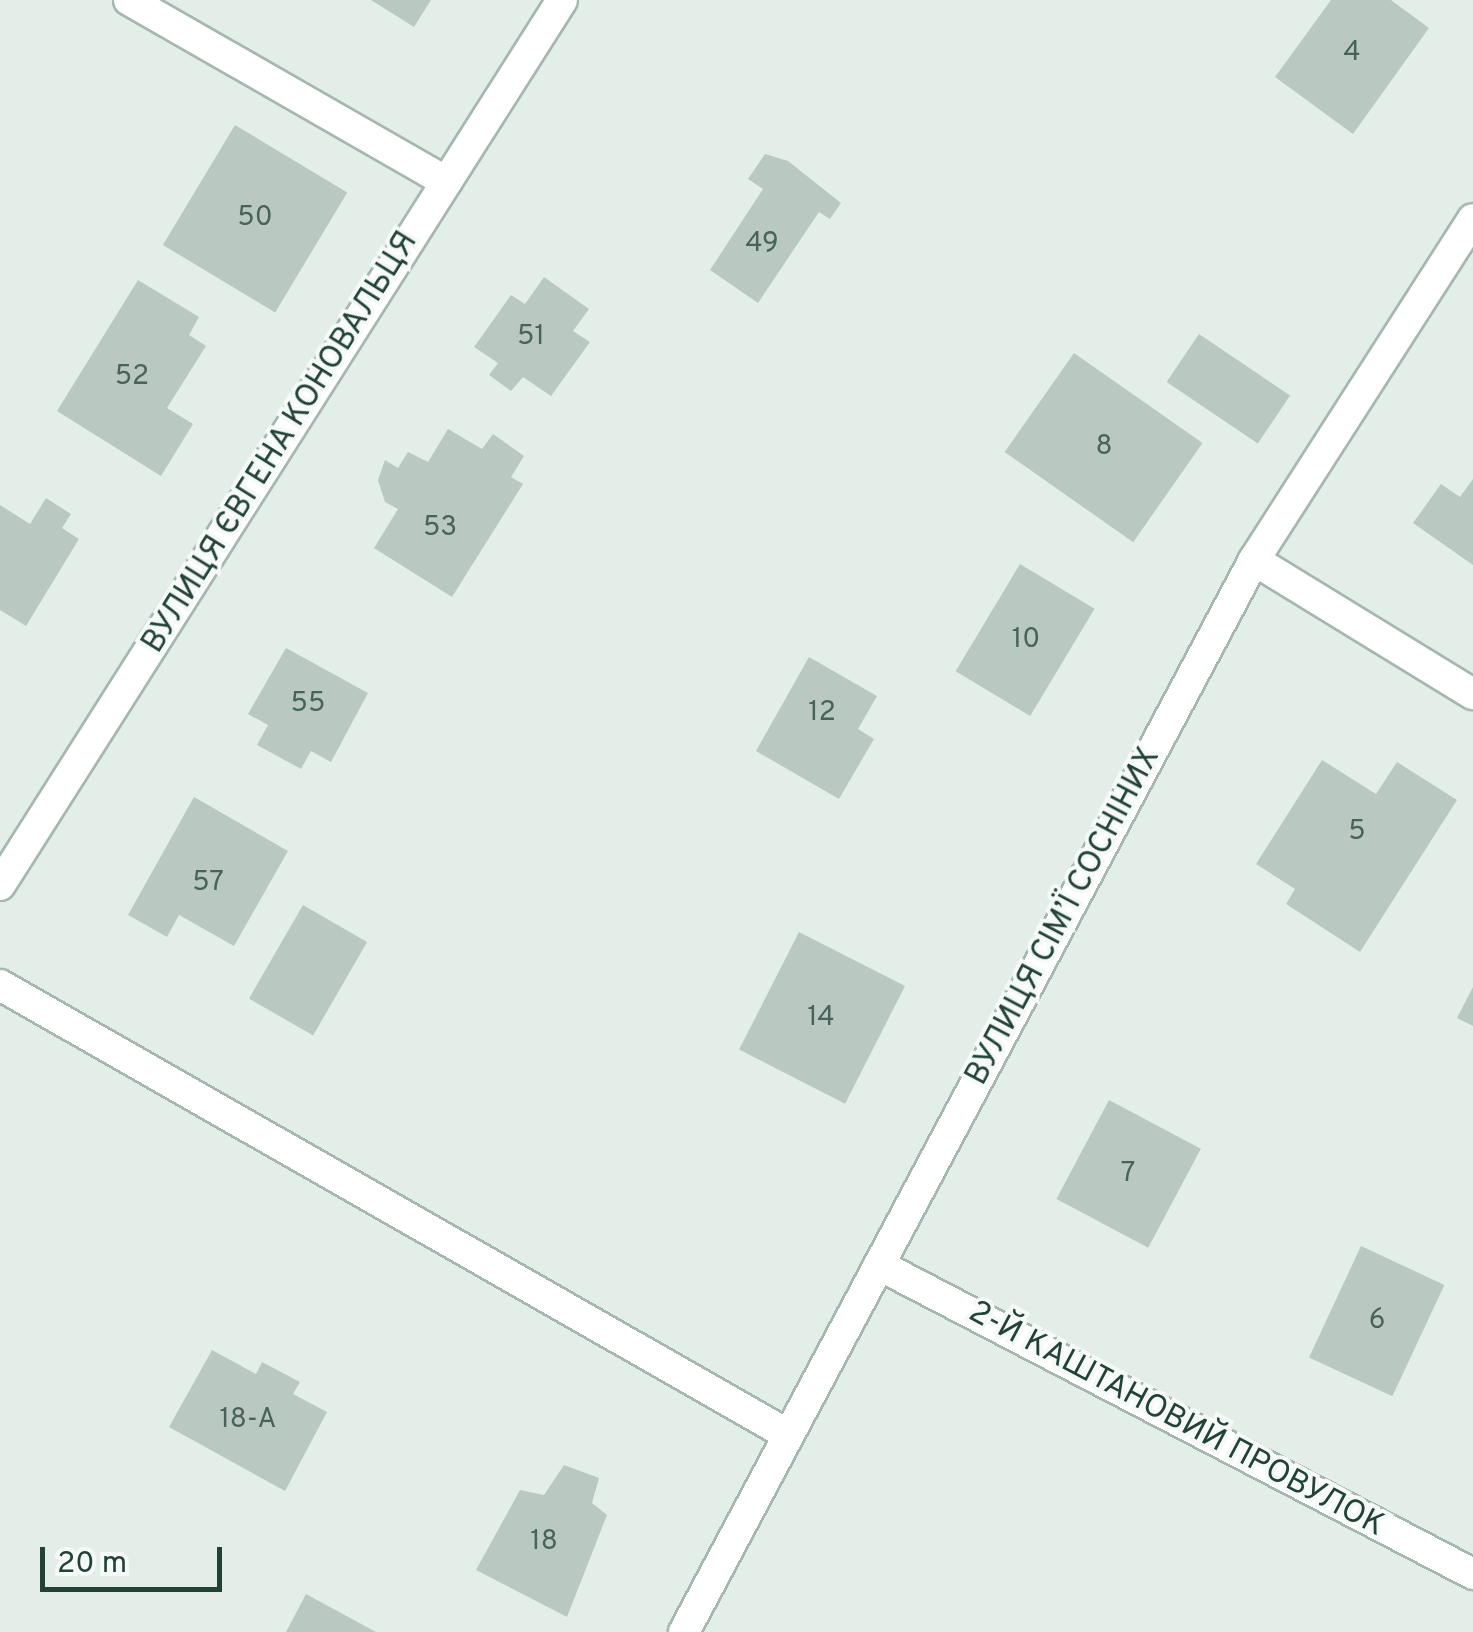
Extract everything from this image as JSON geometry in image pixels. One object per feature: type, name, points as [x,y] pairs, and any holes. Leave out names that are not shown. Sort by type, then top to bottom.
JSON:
[{"type":"street","points":[[129,0],[447,182]]},
{"type":"street","name":"ВУЛИЦЯ ЄВГЕНА КОНОВАЛЬЦЯ","points":[[0,885],[562,0]]},
{"type":"street","name":"ВУЛИЦЯ СІМ’Ї СОСНІНИХ","points":[[684,1632],[1254,560],[1473,218]]},
{"type":"street","points":[[1254,560],[1473,694]]},
{"type":"street","points":[[0,985],[787,1434]]},
{"type":"street","name":"2-Й КАШТАНОВИЙ ПРОВУЛОК","points":[[879,1265],[1473,1574]]},
{"type":"building","points":[[371,0],[431,0],[414,27]]},
{"type":"building","points":[[1331,0],[1391,0],[1429,28],[1353,134],[1275,77]]},
{"type":"building","points":[[235,125],[347,192],[275,312],[163,245]]},
{"type":"building","points":[[765,154],[788,161],[841,203],[830,219],[819,212],[758,303],[710,270],[763,189],[748,179]]},
{"type":"building","points":[[544,277],[589,309],[573,331],[590,342],[551,396],[523,377],[511,391],[489,375],[498,363],[474,347],[511,295],[525,304]]},
{"type":"building","points":[[138,280],[199,317],[189,335],[206,346],[167,408],[193,424],[161,476],[57,411]]},
{"type":"building","points":[[1199,334],[1290,396],[1258,444],[1167,382]]},
{"type":"building","points":[[1074,353],[1203,443],[1133,542],[1005,452]]},
{"type":"building","points":[[448,429],[482,449],[493,434],[524,456],[511,477],[523,484],[452,597],[374,548],[398,509],[385,502],[378,480],[385,460],[398,468],[408,452],[428,462]]},
{"type":"building","points":[[1473,479],[1473,565],[1413,523],[1441,484],[1460,497]]},
{"type":"building","points":[[46,498],[71,514],[62,528],[79,539],[26,626],[0,610],[0,505],[30,524]]},
{"type":"building","points":[[1020,564],[1095,609],[1030,716],[956,671]]},
{"type":"building","points":[[286,648],[368,693],[331,762],[311,751],[301,769],[257,745],[268,725],[248,714]]},
{"type":"building","points":[[809,657],[877,696],[858,729],[874,739],[839,799],[756,751]]},
{"type":"building","points":[[1322,760],[1376,794],[1397,762],[1457,800],[1360,952],[1286,904],[1295,889],[1256,864]]},
{"type":"building","points":[[194,797],[288,851],[234,946],[179,915],[167,937],[128,915]]},
{"type":"building","points":[[303,905],[367,942],[313,1036],[249,999]]},
{"type":"building","points":[[799,932],[905,986],[845,1104],[739,1050]]},
{"type":"building","points":[[1473,987],[1473,1026],[1457,1018]]},
{"type":"building","points":[[1109,1100],[1201,1149],[1148,1248],[1056,1199]]},
{"type":"building","points":[[1361,1246],[1444,1285],[1392,1396],[1309,1357]]},
{"type":"building","points":[[212,1350],[256,1374],[262,1362],[300,1382],[293,1394],[327,1412],[285,1491],[169,1427]]},
{"type":"building","points":[[564,1465],[599,1478],[592,1503],[607,1515],[567,1617],[476,1570],[520,1490],[544,1495]]},
{"type":"building","points":[[306,1594],[376,1632],[286,1632]]}]
